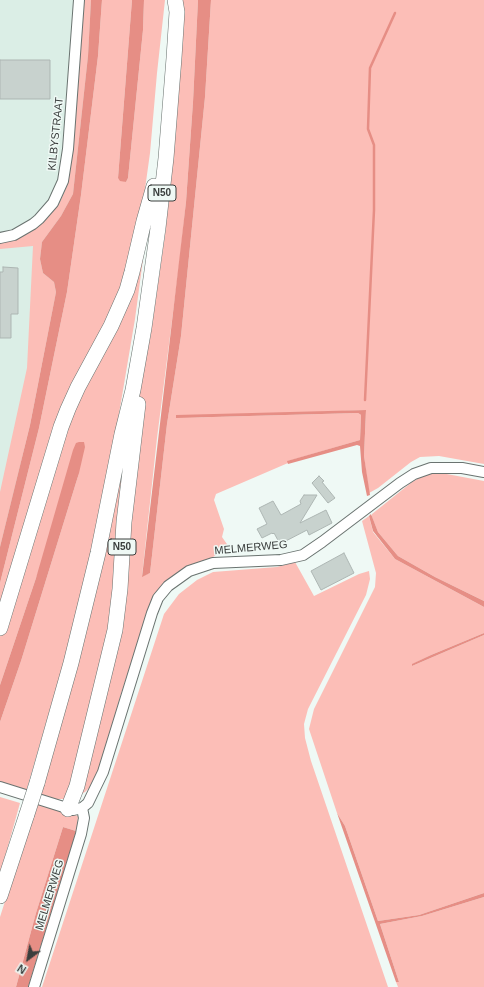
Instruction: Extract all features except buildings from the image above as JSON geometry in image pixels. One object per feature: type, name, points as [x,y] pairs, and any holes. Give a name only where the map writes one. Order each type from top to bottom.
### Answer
[{"type":"highway","name":"N50","points":[[122,434],[126,391],[140,303],[154,186],[168,11],[171,0]]},
{"type":"highway","name":"N50","points":[[0,896],[57,716],[98,553],[122,434],[133,390],[144,328],[158,228],[174,58],[177,12],[175,0]]},
{"type":"highway","name":"N50","points":[[0,628],[68,408],[111,326],[127,290],[154,186]]},
{"type":"highway","name":"N50","points":[[75,809],[79,780],[111,651],[116,623],[127,495],[146,341],[144,328]]},
{"type":"street","name":"KILBYSTRAAT","points":[[0,238],[14,235],[39,219],[53,203],[64,181],[68,149],[79,0]]},
{"type":"street","name":"MELMERWEG","points":[[34,987],[81,834],[84,818],[75,809],[88,804],[103,772],[152,614],[158,598],[168,586],[189,571],[213,563],[281,560],[303,555],[414,474],[431,468],[462,468],[484,472]]},
{"type":"street","points":[[0,787],[75,809]]},
{"type":"shaded area","points":[[0,0],[95,0],[81,171],[0,565]]},
{"type":"shaded area","points":[[80,0],[91,0],[88,56],[73,194],[61,216],[42,242],[40,259],[43,273],[54,282],[56,292],[30,425],[0,547],[0,492],[27,368],[33,246],[0,249],[0,243],[22,236],[47,217],[59,204],[67,186],[71,161]]},
{"type":"shaded area","points":[[91,0],[102,0],[98,56],[81,195],[67,292],[39,428],[0,583],[0,547],[30,425],[56,292],[54,282],[43,273],[40,259],[42,242],[61,216],[73,194],[88,56]]},
{"type":"shaded area","points":[[102,0],[132,0],[118,178],[126,182],[128,178],[143,30],[144,0],[165,0],[150,153],[141,218],[128,276],[75,383],[0,619],[0,583],[39,428],[67,292],[81,195],[98,56]]},
{"type":"shaded area","points":[[132,0],[144,0],[143,30],[128,178],[126,182],[120,181],[118,178]]},
{"type":"shaded area","points":[[180,0],[198,0],[193,102],[186,202],[180,258],[157,438],[142,576],[150,573],[167,424],[181,336],[205,97],[211,0],[484,0],[484,464],[439,456],[420,457],[369,493],[364,456],[366,410],[176,418],[358,413],[361,415],[360,440],[288,461],[288,463],[216,494],[214,500],[224,529],[222,537],[229,547],[173,578],[149,608],[120,697],[100,773],[96,781],[85,792],[78,796],[64,799],[50,799],[39,795],[137,383],[150,339],[165,235],[174,142]]},
{"type":"shaded area","points":[[198,0],[211,0],[205,97],[181,336],[167,424],[150,573],[142,577],[186,202]]},
{"type":"shaded area","points":[[148,222],[135,319],[110,467],[77,616],[26,792],[0,783],[0,722],[21,661],[79,473],[36,578],[0,685],[0,635],[68,414]]},
{"type":"shaded area","points":[[366,410],[364,456],[370,495],[367,496],[362,472],[360,446],[357,445],[288,464],[287,461],[360,440],[361,415],[358,413],[176,418],[176,415]]},
{"type":"shaded area","points":[[84,442],[85,447],[79,473],[21,661],[0,722],[0,685],[36,578],[73,450],[76,443]]},
{"type":"shaded area","points":[[436,472],[484,481],[484,601],[435,577],[398,556],[378,532],[372,517],[372,514],[412,482]]},
{"type":"shaded area","points":[[371,514],[378,532],[398,556],[435,577],[484,601],[484,607],[395,559],[373,531],[369,516]]},
{"type":"shaded area","points":[[369,516],[373,532],[395,559],[484,607],[484,633],[431,655],[413,664],[412,666],[484,635],[484,893],[419,915],[378,921],[345,826],[337,813],[309,729],[314,709],[375,587],[376,573],[362,521]]},
{"type":"shaded area","points":[[295,562],[314,596],[359,574],[369,571],[370,579],[366,595],[308,709],[304,724],[305,738],[311,761],[388,987],[42,987],[164,614],[179,594],[197,580],[213,572],[277,567]]},
{"type":"shaded area","points":[[484,633],[484,635],[412,666],[412,664],[431,655]]},
{"type":"shaded area","points":[[0,797],[20,803],[0,875]]},
{"type":"shaded area","points":[[36,804],[78,816],[77,826],[76,831],[63,827],[36,913],[16,987],[0,987],[0,917]]},
{"type":"shaded area","points":[[337,813],[345,826],[378,921],[419,915],[484,893],[484,897],[422,916],[380,924],[399,982],[396,982]]},
{"type":"shaded area","points":[[63,827],[76,831],[72,845],[28,987],[16,987],[36,913]]},
{"type":"shaded area","points":[[484,897],[484,987],[398,987],[396,982],[399,982],[380,924],[422,916]]},
{"type":"waterway","points":[[365,400],[374,210],[374,145],[368,129],[370,68],[395,13]]}]
